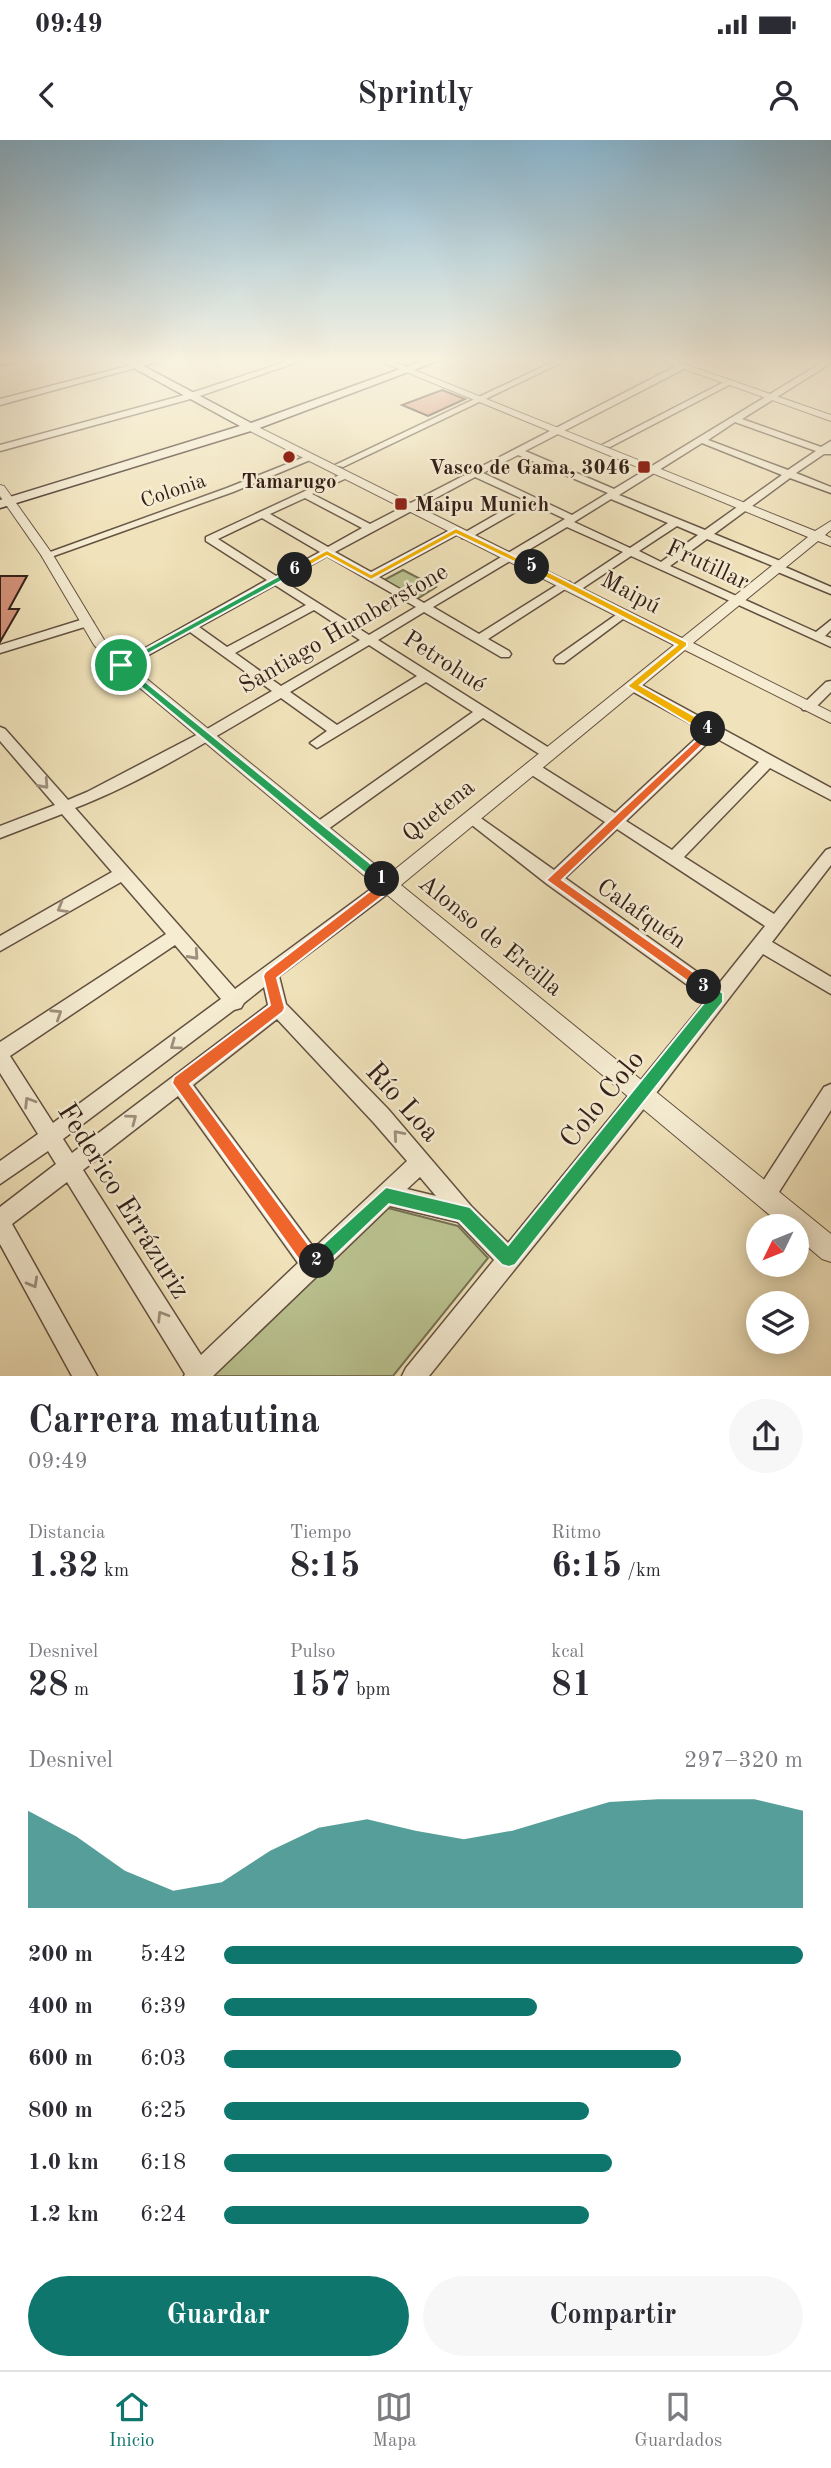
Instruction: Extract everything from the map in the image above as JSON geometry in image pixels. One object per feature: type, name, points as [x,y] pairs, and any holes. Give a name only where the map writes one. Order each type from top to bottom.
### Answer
[{"type":"main road","points":[[241,418],[255,425]]},
{"type":"main road","points":[[5,503],[275,418]]},
{"type":"street","points":[[0,448],[110,418]]},
{"type":"street","points":[[262,514],[444,418]]},
{"type":"street","points":[[531,418],[827,533]]},
{"type":"street","points":[[121,665],[409,507],[581,418]]},
{"type":"street","points":[[607,445],[657,418]]},
{"type":"street","points":[[734,419],[828,449]]},
{"type":"street","name":"Santiago Humberstone","points":[[0,832],[92,796],[207,735],[614,495],[734,419]]},
{"type":"street","points":[[255,425],[343,470]]},
{"type":"street","points":[[255,425],[310,458],[343,470]]},
{"type":"street","points":[[559,429],[607,445],[656,468]]},
{"type":"street","points":[[701,440],[831,490]]},
{"type":"street","points":[[662,566],[789,473],[828,449]]},
{"type":"street","points":[[517,450],[831,591]]},
{"type":"street","name":"Colonia","points":[[47,555],[230,490],[310,458]]},
{"type":"street","name":"Maipú","points":[[343,470],[409,507],[512,556],[831,718]]},
{"type":"street","name":"Frutillar","points":[[475,473],[632,552],[831,643]]},
{"type":"street","name":"Alonso de Ercilla","points":[[0,488],[5,503],[47,555],[101,645],[121,665],[831,1250]]},
{"type":"street","points":[[304,494],[371,529]]},
{"type":"street","points":[[371,577],[530,499]]},
{"type":"street","points":[[262,514],[505,654]]},
{"type":"street","name":"Petrohué","points":[[262,514],[210,539],[549,754]]},
{"type":"street","points":[[480,639],[632,552],[676,522]]},
{"type":"street","name":"Quetena","points":[[0,1174],[270,976],[388,885],[737,600],[827,533]]},
{"type":"street","points":[[226,653],[315,605]]},
{"type":"street","points":[[559,660],[623,614]]},
{"type":"street","points":[[0,649],[87,622]]},
{"type":"street","points":[[817,637],[831,624]]},
{"type":"street","points":[[191,627],[337,731]]},
{"type":"street","points":[[317,743],[424,677]]},
{"type":"street","points":[[808,707],[831,685]]},
{"type":"street","points":[[633,686],[831,795]]},
{"type":"street","points":[[319,828],[482,712]]},
{"type":"street","points":[[553,880],[712,731]]},
{"type":"street","points":[[0,732],[7,752],[65,807],[235,1002]]},
{"type":"street","points":[[672,859],[768,761]]},
{"type":"street","points":[[532,768],[776,924]]},
{"type":"street","name":"Calafquén","points":[[470,818],[718,997]]},
{"type":"street","name":"Colo Colo","points":[[414,1376],[643,1094],[831,854]]},
{"type":"street","points":[[0,944],[121,874]]},
{"type":"street","points":[[0,1054],[176,936]]},
{"type":"street","points":[[761,944],[831,985]]},
{"type":"street","name":"Río Loa","points":[[270,976],[278,1008],[509,1259]]},
{"type":"street","points":[[85,1376],[0,1222],[278,1008]]},
{"type":"street","name":"Federico Errázuriz","points":[[0,1054],[198,1375]]},
{"type":"street","points":[[180,1083],[313,1265]]},
{"type":"street","points":[[765,1196],[831,1093]]},
{"type":"street","points":[[198,1375],[421,1162]]},
{"type":"street","points":[[386,1195],[464,1213]]},
{"type":"green space","points":[[403,570],[436,587],[417,599],[384,580]]},
{"type":"green space","points":[[388,1208],[458,1226],[488,1258],[393,1376],[212,1376]]},
{"type":"building","points":[[0,576],[27,576],[9,609],[19,609],[0,642]]},
{"type":"place","name":"Tamarugo","points":[[289,457]]},
{"type":"place","name":"Vasco de Gama, 3046","points":[[644,467]]},
{"type":"place","name":"Maipu Munich","points":[[401,504]]},
{"type":"route","points":[[456,531],[512,556],[683,644],[633,686],[712,731],[553,880],[718,997],[509,1259],[464,1213],[386,1195],[313,1265],[180,1083],[278,1008],[270,976],[388,885],[121,665],[327,552],[371,577],[456,531]]}]
